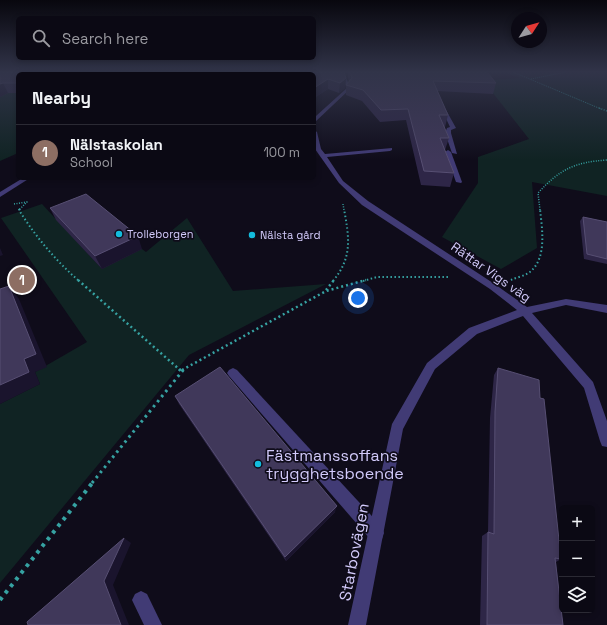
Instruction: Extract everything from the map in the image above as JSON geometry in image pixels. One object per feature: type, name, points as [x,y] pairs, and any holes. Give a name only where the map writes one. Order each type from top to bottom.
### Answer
[{"type":"street","points":[[316,115],[336,101]]},
{"type":"street","points":[[444,110],[453,128],[449,129],[448,133],[459,182]]},
{"type":"street","name":"Rättar Vigs väg","points":[[316,140],[319,151],[341,182],[365,203],[493,287],[525,311],[589,386],[607,440]]},
{"type":"street","points":[[319,151],[390,149]]},
{"type":"street","points":[[0,196],[24,180]]},
{"type":"street","name":"Starbovägen","points":[[357,625],[397,428],[431,366],[473,331],[525,311],[566,302],[607,310]]},
{"type":"street","points":[[233,373],[376,533]]},
{"type":"street","points":[[141,600],[153,625]]},
{"type":"path","points":[[583,101],[607,111]]},
{"type":"path","points":[[493,287],[530,272],[538,263],[543,247],[538,193],[551,178],[566,167],[591,160],[607,160]]},
{"type":"path","points":[[326,291],[343,269],[349,239],[342,201],[341,182]]},
{"type":"path","points":[[12,204],[28,202],[19,210],[28,225],[63,267],[181,371]]},
{"type":"path","points":[[0,600],[181,371],[326,291],[377,277],[447,277],[455,279]]},
{"type":"green space","points":[[0,101],[16,101],[16,154],[0,161]]},
{"type":"green space","points":[[499,101],[607,101],[607,196],[532,182],[537,248],[501,269],[442,237],[478,183],[478,157],[529,139]]},
{"type":"green space","points":[[42,204],[102,269],[142,249],[146,252],[187,218],[233,291],[326,284],[189,355],[0,583],[0,404],[40,384],[35,372],[87,342],[1,218]]},
{"type":"building","points":[[373,101],[442,101],[448,115],[439,115],[449,138],[440,138],[454,173],[424,171],[408,109],[381,110]]},
{"type":"building","points":[[86,194],[138,236],[95,256],[50,208]]},
{"type":"building","points":[[583,217],[607,222],[607,259],[587,254]]},
{"type":"building","points":[[9,286],[36,354],[24,359],[29,372],[0,385],[0,289]]},
{"type":"building","name":"Fästmanssoffans trygghetsboende","points":[[220,367],[337,506],[285,557],[175,396]]},
{"type":"building","points":[[498,368],[539,380],[540,398],[544,399],[559,540],[559,559],[555,558],[559,592],[559,613],[562,613],[563,625],[487,625],[488,532],[494,534],[495,412]]},
{"type":"building","points":[[124,538],[104,581],[121,625],[28,625],[27,622]]},
{"type":"place","name":"Trolleborgen","points":[[119,234]]},
{"type":"place","name":"Nälsta gård","points":[[252,235]]},
{"type":"place","name":"Nälstaskolan","points":[[22,280]]},
{"type":"place","name":"Fästmanssoffans trygghetsboende","points":[[258,464]]}]
